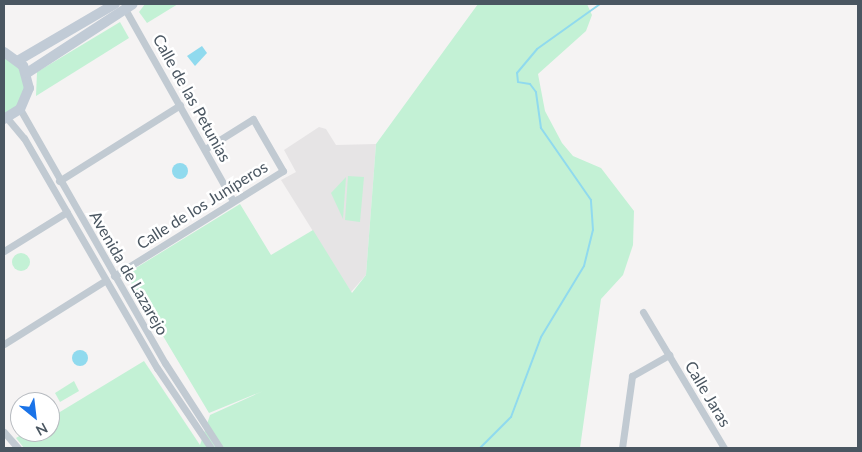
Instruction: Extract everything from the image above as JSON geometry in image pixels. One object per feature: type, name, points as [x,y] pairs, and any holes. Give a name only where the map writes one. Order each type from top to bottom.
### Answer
[{"type":"main road","points":[[18,60],[115,4]]},
{"type":"main road","points":[[27,73],[129,6]]},
{"type":"main road","points":[[4,52],[18,60],[27,73],[29,88],[20,110],[5,118]]},
{"type":"street","name":"Calle de las Petunias","points":[[129,6],[233,202]]},
{"type":"street","points":[[59,180],[180,105]]},
{"type":"street","name":"Avenida de Lazarejo","points":[[20,110],[114,276],[220,448]]},
{"type":"street","name":"Avenida de Lazarejo","points":[[5,118],[18,128],[106,280],[211,448]]},
{"type":"street","name":"Calle de los Juníperos","points":[[114,276],[283,170],[253,119],[205,149]]},
{"type":"street","points":[[4,251],[67,212]]},
{"type":"street","points":[[4,344],[106,280]]},
{"type":"street","name":"Calle Jaras","points":[[643,312],[724,448]]},
{"type":"street","name":"Calle Jaras","points":[[622,448],[632,376],[669,354]]},
{"type":"street","points":[[4,432],[18,448]]},
{"type":"shaded area","points":[[319,127],[326,129],[336,145],[376,144],[366,275],[351,292],[281,180],[296,172],[284,150]]},
{"type":"green space","points":[[145,4],[178,4],[147,23],[139,12]]},
{"type":"green space","points":[[478,4],[587,4],[592,15],[586,31],[538,74],[545,111],[562,143],[573,156],[601,168],[634,211],[633,245],[623,275],[601,299],[580,448],[24,448],[19,442],[60,442],[60,412],[144,361],[200,445],[210,415],[263,391],[209,413],[126,274],[240,204],[271,255],[313,230],[352,293],[366,275],[376,144]]},
{"type":"green space","points":[[120,22],[129,38],[36,96],[37,72]]},
{"type":"green space","points":[[4,55],[17,63],[26,83],[20,104],[4,115]]},
{"type":"green space","points":[[348,176],[364,177],[360,222],[345,220]]},
{"type":"green space","points":[[346,177],[343,219],[331,193]]},
{"type":"green space","points":[[21,253],[27,256],[30,262],[27,268],[21,271],[15,268],[12,262],[15,256]]},
{"type":"green space","points":[[74,381],[79,391],[60,402],[60,392],[57,392]]},
{"type":"water","points":[[202,46],[207,53],[195,66],[187,56]]},
{"type":"water","points":[[177,163],[183,163],[188,168],[186,177],[177,179],[172,174],[172,168]]},
{"type":"water","points":[[80,350],[86,352],[88,358],[86,364],[80,366],[74,364],[72,358],[74,352]]},
{"type":"waterway","points":[[480,448],[511,417],[541,337],[584,266],[593,230],[591,200],[541,128],[536,92],[530,84],[518,82],[517,73],[537,49],[600,4]]}]
